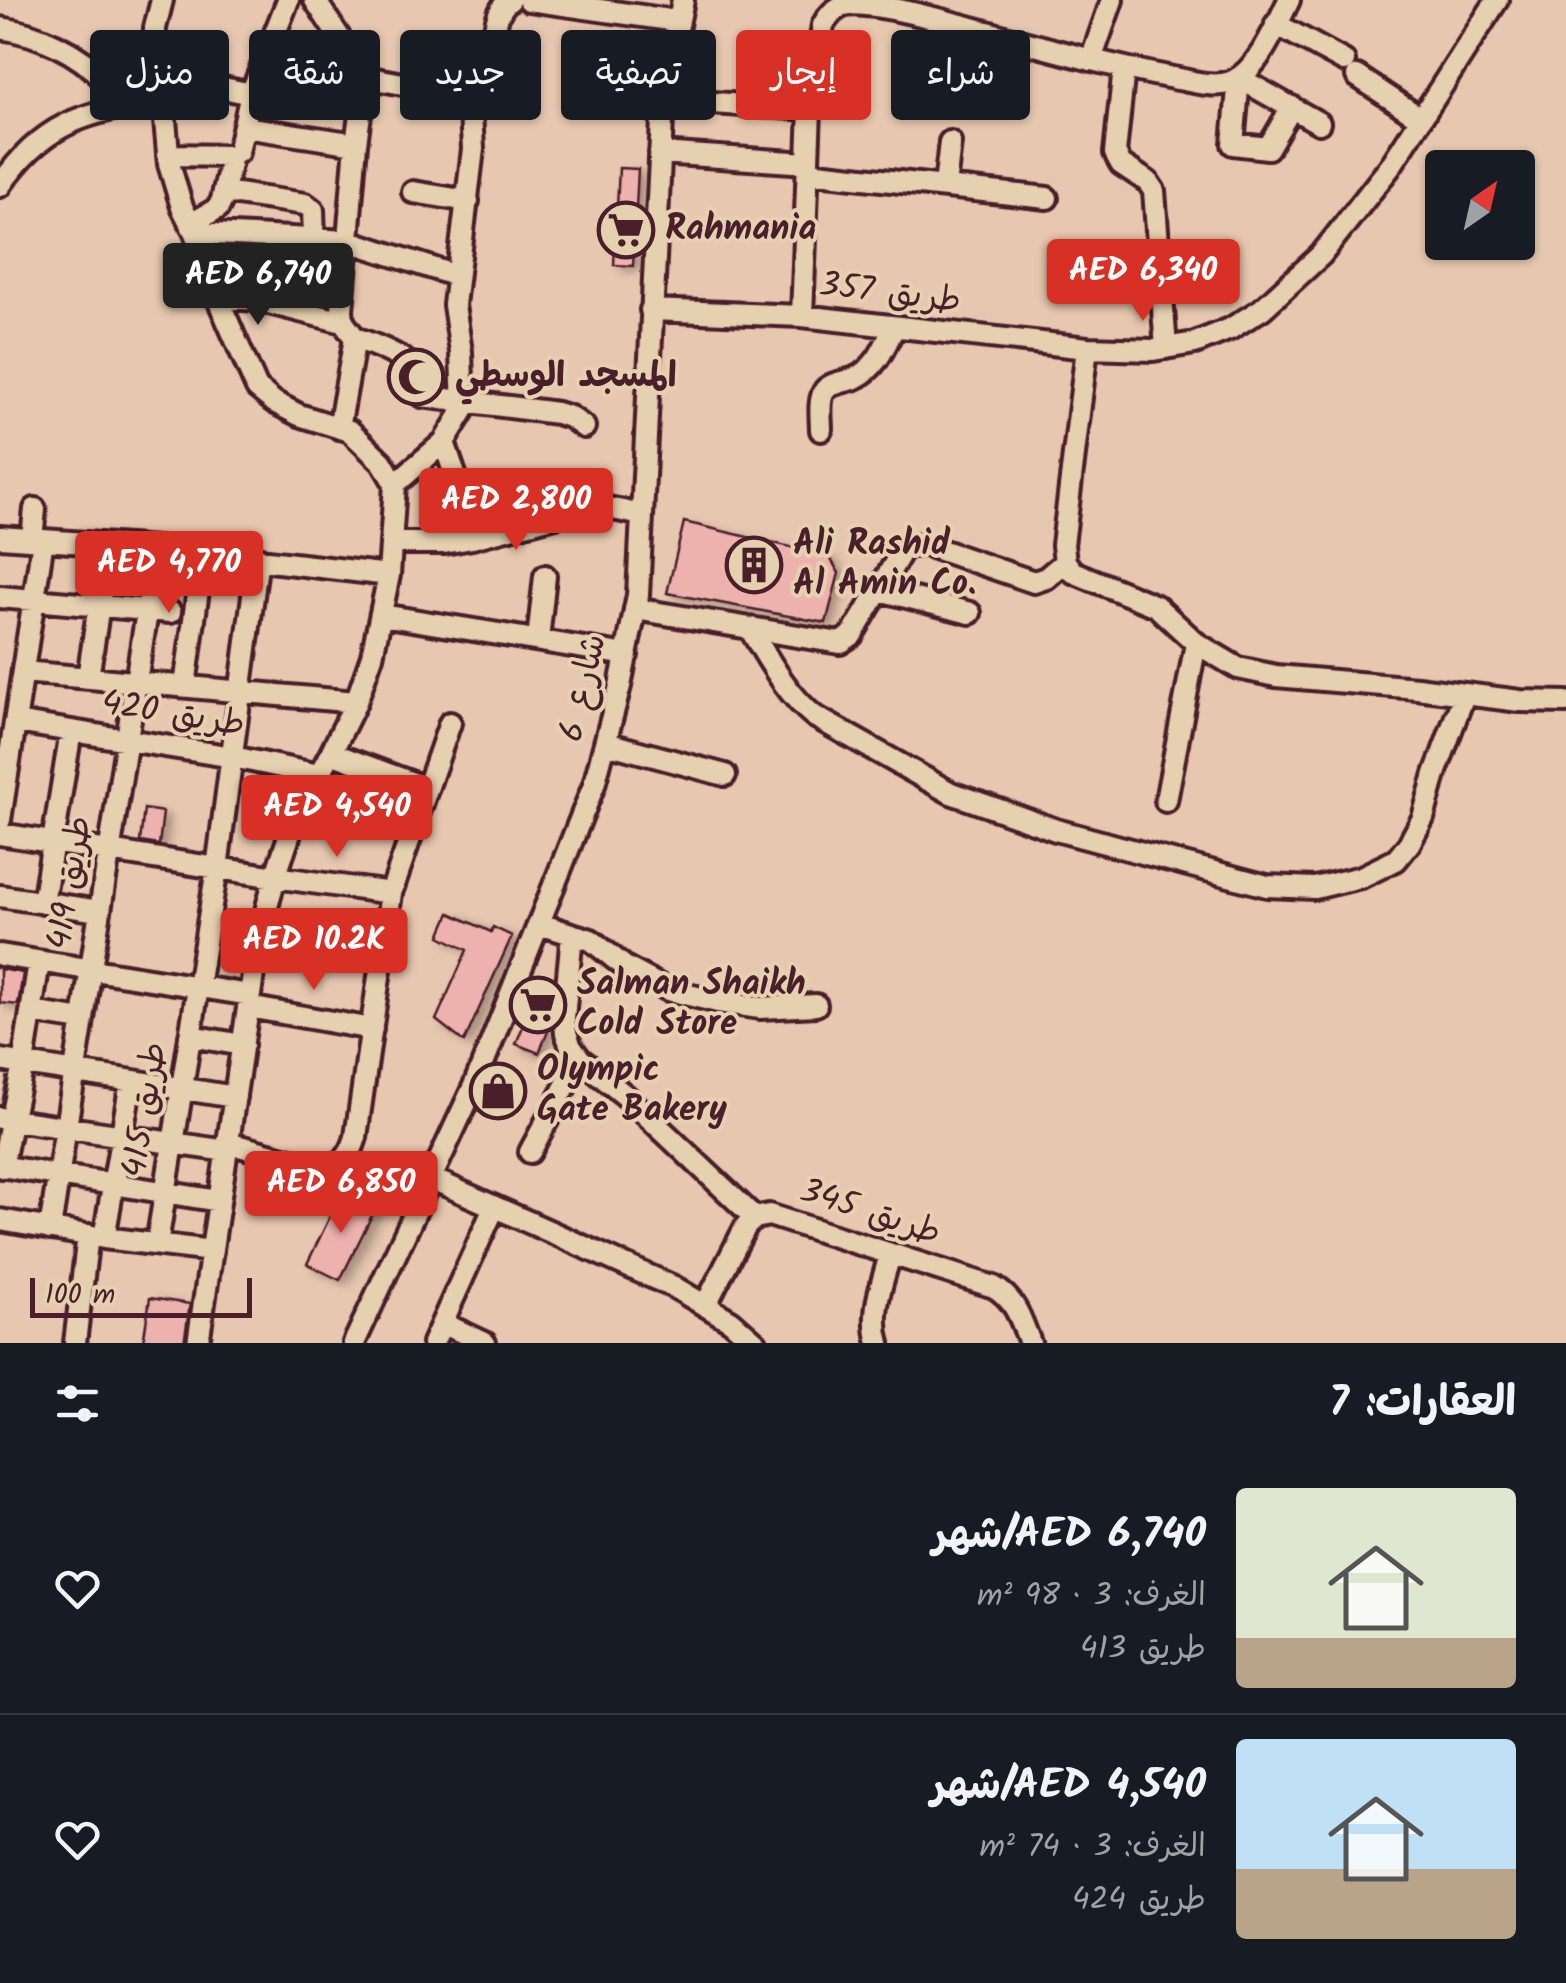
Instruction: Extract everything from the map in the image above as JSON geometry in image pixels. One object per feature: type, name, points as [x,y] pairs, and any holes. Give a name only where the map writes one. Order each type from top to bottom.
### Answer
[{"type":"street","points":[[155,30],[162,0]]},
{"type":"street","points":[[276,30],[288,0]]},
{"type":"street","points":[[314,0],[334,30]]},
{"type":"street","points":[[497,30],[499,11],[510,0]]},
{"type":"street","points":[[529,0],[677,21]]},
{"type":"street","name":"شارع 6","points":[[675,30],[682,0]]},
{"type":"street","points":[[1091,60],[1112,0]]},
{"type":"street","points":[[823,30],[829,14],[845,5],[862,3],[904,10],[1124,68],[1214,85],[1239,78],[1262,52],[1289,0]]},
{"type":"street","name":"طريق 357","points":[[651,310],[802,316],[1088,348],[1153,350],[1195,343],[1262,309],[1321,255],[1390,167],[1497,0]]},
{"type":"street","points":[[1276,24],[1350,68],[1420,118]]},
{"type":"street","points":[[0,28],[29,33],[90,67]]},
{"type":"street","points":[[1124,68],[1114,147],[1121,164],[1148,182],[1154,191],[1166,348]]},
{"type":"street","points":[[1239,78],[1319,122]]},
{"type":"street","points":[[1239,78],[1234,145],[1270,146],[1292,106]]},
{"type":"street","points":[[168,155],[232,156],[238,152],[249,103]]},
{"type":"street","points":[[0,186],[34,144],[56,128],[90,115]]},
{"type":"street","points":[[165,120],[168,155],[182,207],[257,388],[299,416],[350,432],[382,462],[394,484],[389,575],[372,656],[356,702],[295,819],[258,942],[198,1343]]},
{"type":"street","points":[[339,428],[349,330],[342,310],[359,120]]},
{"type":"street","points":[[394,484],[444,442],[463,412],[461,352],[454,305],[473,150],[471,120]]},
{"type":"street","name":"شارع 6","points":[[354,1343],[474,1086],[594,786],[606,743],[636,609],[662,120]]},
{"type":"street","points":[[802,316],[810,120]]},
{"type":"street","points":[[244,127],[356,144]]},
{"type":"street","points":[[946,186],[950,142]]},
{"type":"street","points":[[660,153],[1047,198]]},
{"type":"street","points":[[193,229],[218,208],[232,156]]},
{"type":"street","points":[[224,192],[305,204],[313,210],[314,238]]},
{"type":"street","points":[[412,192],[468,201]]},
{"type":"street","points":[[193,229],[349,240],[456,276]]},
{"type":"street","points":[[217,297],[257,300],[349,330],[408,361],[422,374],[431,397],[557,413],[584,427]]},
{"type":"street","points":[[821,430],[823,394],[872,366],[894,327]]},
{"type":"street","points":[[1088,348],[1063,546],[1065,562],[1072,572],[1156,606],[1196,643],[1238,668],[1276,676],[1566,702]]},
{"type":"street","points":[[444,442],[466,504],[472,538]]},
{"type":"street","points":[[392,543],[444,543],[472,538],[586,508],[642,514]]},
{"type":"street","points":[[0,820],[14,680],[34,599],[38,540],[35,510]]},
{"type":"street","points":[[0,537],[157,548],[389,575]]},
{"type":"street","points":[[636,609],[840,643],[852,634],[902,551],[909,546],[918,544],[1034,582],[1041,582],[1065,562]]},
{"type":"street","points":[[88,678],[108,545]]},
{"type":"street","name":"طريق 419","points":[[50,1229],[157,548]]},
{"type":"street","points":[[186,686],[203,553]]},
{"type":"street","name":"طريق 415","points":[[157,1244],[218,868],[258,558]]},
{"type":"street","points":[[538,640],[545,576]]},
{"type":"street","points":[[879,590],[970,613]]},
{"type":"street","points":[[0,596],[170,612]]},
{"type":"street","points":[[382,614],[626,655]]},
{"type":"street","points":[[750,629],[789,692],[814,716],[950,793],[1056,830],[1267,886],[1315,888],[1362,878],[1396,860],[1423,818],[1464,695]]},
{"type":"street","points":[[1166,801],[1196,643]]},
{"type":"street","points":[[14,680],[88,678],[356,702]]},
{"type":"street","name":"طريق 420","points":[[11,716],[71,731],[318,775]]},
{"type":"street","points":[[6,1118],[173,1143],[227,1147],[314,1166],[340,1164],[352,1152],[356,1137],[392,893],[450,723]]},
{"type":"street","points":[[43,904],[71,731]]},
{"type":"street","points":[[606,743],[724,775]]},
{"type":"street","points":[[331,753],[426,788]]},
{"type":"street","points":[[0,834],[392,893]]},
{"type":"street","points":[[0,896],[99,912]]},
{"type":"street","points":[[538,924],[591,940],[625,967],[668,990],[760,1008],[816,1006]]},
{"type":"street","points":[[572,934],[564,1018],[572,1047],[580,1059],[627,1096],[755,1218]]},
{"type":"street","points":[[258,942],[382,960]]},
{"type":"street","points":[[0,955],[198,986],[372,1029]]},
{"type":"street","points":[[39,962],[22,1064],[6,1118],[1,1167],[219,1201]]},
{"type":"street","points":[[31,1012],[82,1020]]},
{"type":"street","points":[[190,1036],[243,1045]]},
{"type":"street","points":[[530,1152],[580,1059]]},
{"type":"street","points":[[0,1060],[236,1097]]},
{"type":"street","points":[[75,1343],[96,1237],[113,1184],[131,1082]]},
{"type":"street","points":[[430,1178],[706,1304],[756,1343]]},
{"type":"street","points":[[434,1343],[494,1208]]},
{"type":"street","name":"طريق 345","points":[[706,1304],[743,1230],[755,1218],[777,1216],[994,1287],[1015,1306],[1030,1343]]},
{"type":"street","points":[[0,1220],[96,1237],[212,1250]]},
{"type":"street","points":[[878,1343],[876,1309],[890,1255]]},
{"type":"street","points":[[442,1323],[485,1343]]},
{"type":"building","points":[[619,168],[638,169],[633,266],[614,265]]},
{"type":"building","name":"Ali Rashid Al Amin Co.","points":[[684,522],[829,556],[839,573],[826,623],[667,593]]},
{"type":"building","points":[[144,809],[163,812],[159,845],[140,842]]},
{"type":"building","points":[[450,913],[491,932],[493,927],[512,936],[464,1042],[436,1020],[467,950],[440,936]]},
{"type":"building","points":[[0,969],[23,973],[18,1005],[0,1003]]},
{"type":"building","points":[[535,995],[551,1001],[541,1026],[549,1029],[539,1053],[516,1044]]},
{"type":"building","points":[[342,1192],[375,1209],[340,1280],[307,1264]]},
{"type":"building","points":[[150,1298],[190,1304],[184,1343],[143,1343]]},
{"type":"place","name":"Rahmania","points":[[626,230]]},
{"type":"place","name":"المسجد الوسطي","points":[[416,377]]},
{"type":"place","name":"Ali Rashid Al Amin Co.","points":[[754,565]]},
{"type":"place","name":"Salman Shaikh Cold Store","points":[[538,1005]]},
{"type":"place","name":"Olympic Gate Bakery","points":[[498,1091]]}]
